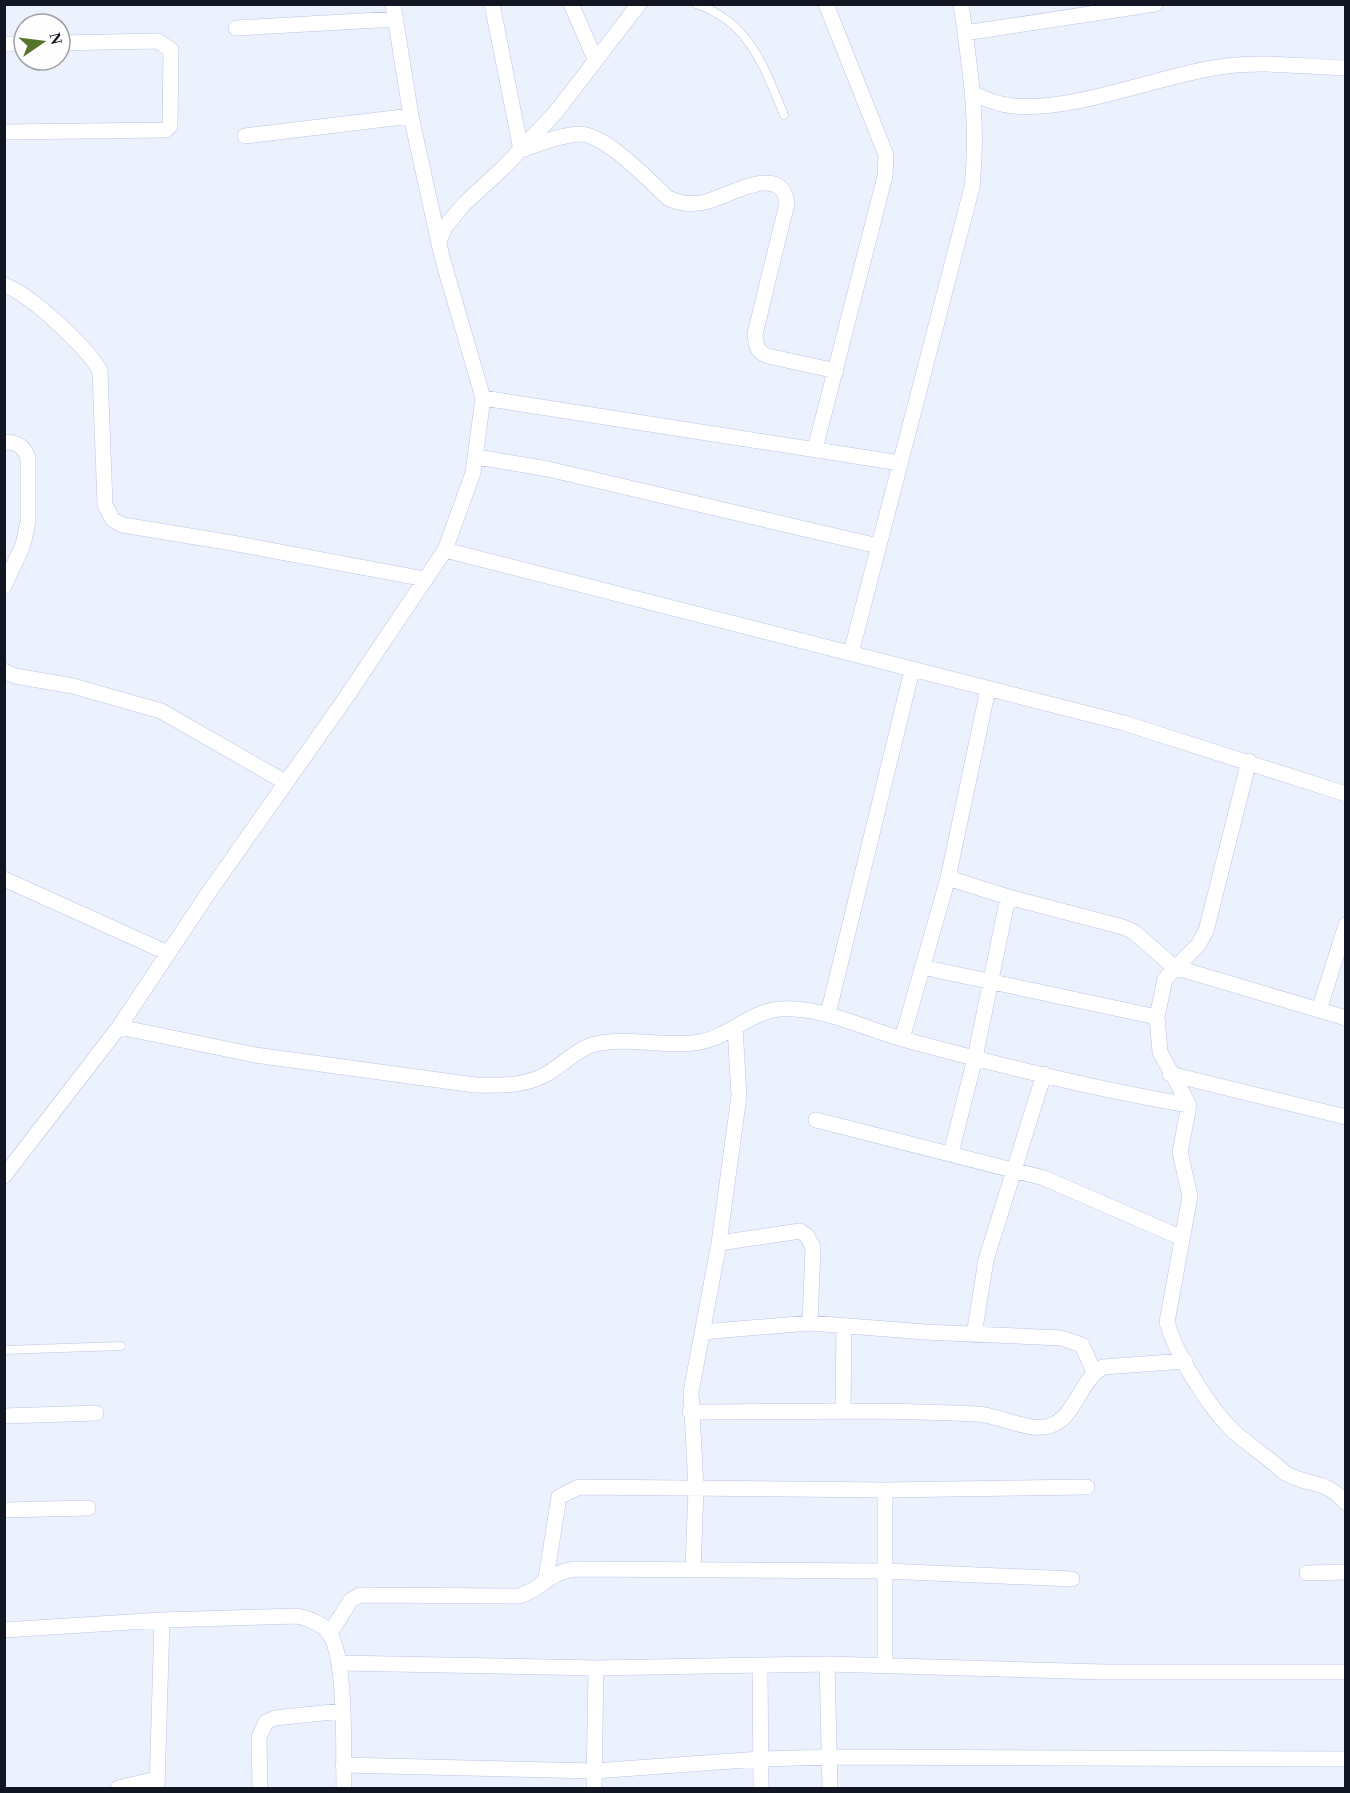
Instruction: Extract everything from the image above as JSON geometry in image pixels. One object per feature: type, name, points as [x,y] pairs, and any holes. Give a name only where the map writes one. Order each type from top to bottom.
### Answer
[{"type":"street","points":[[492,4],[521,150]]},
{"type":"street","points":[[570,4],[595,59]]},
{"type":"street","points":[[439,242],[446,227],[464,204],[521,150],[556,112],[639,4]]},
{"type":"street","points":[[815,449],[885,176],[886,155],[826,4]]},
{"type":"street","points":[[851,653],[972,187],[977,144],[974,94],[961,4]]},
{"type":"street","points":[[965,33],[1155,4]]},
{"type":"street","points":[[4,1176],[120,1027],[168,953],[445,550],[465,498],[477,457],[483,398],[439,242],[411,116],[395,12],[236,28]]},
{"type":"street","points":[[4,132],[166,130],[170,126],[171,50],[166,45],[158,41],[72,43]]},
{"type":"street","points":[[974,94],[997,104],[1014,107],[1054,104],[1230,65],[1346,68]]},
{"type":"street","points":[[244,136],[411,116]]},
{"type":"street","points":[[521,150],[566,136],[582,134],[594,137],[609,146],[669,198],[679,203],[706,202],[762,182],[773,183],[782,188],[787,203],[755,334],[756,345],[760,353],[768,356],[836,371]]},
{"type":"street","points":[[4,285],[14,289],[38,307],[92,356],[100,371],[105,506],[113,520],[123,525],[424,579]]},
{"type":"street","points":[[483,398],[900,463]]},
{"type":"street","points":[[4,442],[19,444],[25,449],[28,458],[28,522],[23,545],[4,586]]},
{"type":"street","points":[[477,457],[548,469],[878,546]]},
{"type":"street","points":[[445,550],[1124,723],[1249,761],[1346,794]]},
{"type":"street","points":[[828,1014],[912,670]]},
{"type":"street","points":[[4,671],[15,676],[72,686],[161,711],[285,782]]},
{"type":"street","points":[[902,1039],[948,878],[988,689]]},
{"type":"street","points":[[1249,761],[1206,931],[1198,945],[1174,967],[1165,979],[1157,1017],[1160,1052],[1189,1105],[1180,1152],[1190,1196],[1167,1322],[1172,1341],[1217,1414],[1245,1442],[1294,1478],[1328,1486],[1346,1486]]},
{"type":"street","points":[[948,878],[1008,897],[1123,927],[1140,937],[1174,967],[1346,1018]]},
{"type":"street","points":[[4,879],[168,953]]},
{"type":"street","points":[[951,1153],[975,1058],[1008,897]]},
{"type":"street","points":[[1319,1010],[1346,925]]},
{"type":"street","points":[[922,967],[1157,1017]]},
{"type":"street","points":[[120,1027],[255,1055],[475,1085],[505,1086],[531,1081],[551,1072],[593,1044],[699,1042],[716,1037],[776,1010],[828,1014],[902,1039],[975,1058],[1131,1095],[1189,1105]]},
{"type":"street","points":[[693,1570],[696,1488],[690,1412],[694,1369],[719,1244],[739,1096],[735,1027]]},
{"type":"street","points":[[974,1335],[986,1260],[1016,1171],[1044,1074]]},
{"type":"street","points":[[1170,1074],[1346,1117]]},
{"type":"street","points":[[816,1120],[1044,1178],[1182,1238]]},
{"type":"street","points":[[719,1244],[800,1232],[807,1236],[813,1247],[810,1323]]},
{"type":"street","points":[[702,1332],[810,1323],[1073,1340],[1087,1352],[1094,1372]]},
{"type":"street","points":[[843,1412],[844,1326]]},
{"type":"street","points":[[690,1412],[978,1414],[1047,1427],[1059,1422],[1066,1414],[1094,1372],[1111,1366],[1185,1362]]},
{"type":"street","points":[[4,1416],[96,1413]]},
{"type":"street","points":[[1328,1486],[1346,1503]]},
{"type":"street","points":[[546,1578],[559,1497],[579,1487],[885,1490],[1087,1487]]},
{"type":"street","points":[[885,1490],[885,1665]]},
{"type":"street","points":[[4,1510],[88,1508]]},
{"type":"street","points":[[330,1634],[351,1600],[360,1595],[519,1596],[531,1593],[546,1578],[575,1569],[886,1571],[1072,1579]]},
{"type":"street","points":[[1307,1573],[1346,1572]]},
{"type":"street","points":[[4,1630],[162,1620],[298,1616],[315,1621],[330,1634],[339,1663],[344,1788]]},
{"type":"street","points":[[118,1788],[157,1784],[162,1620]]},
{"type":"street","points":[[339,1663],[596,1668],[760,1667],[827,1664],[1104,1672],[1346,1672]]},
{"type":"street","points":[[827,1664],[830,1788]]},
{"type":"street","points":[[760,1667],[761,1788]]},
{"type":"street","points":[[594,1788],[596,1668]]},
{"type":"street","points":[[260,1788],[259,1737],[266,1722],[275,1718],[342,1711]]},
{"type":"street","points":[[343,1765],[594,1771],[760,1759],[831,1757],[1346,1760]]},
{"type":"lane","points":[[696,4],[726,18],[744,36],[760,58],[784,115]]},
{"type":"lane","points":[[4,1350],[121,1346]]}]
